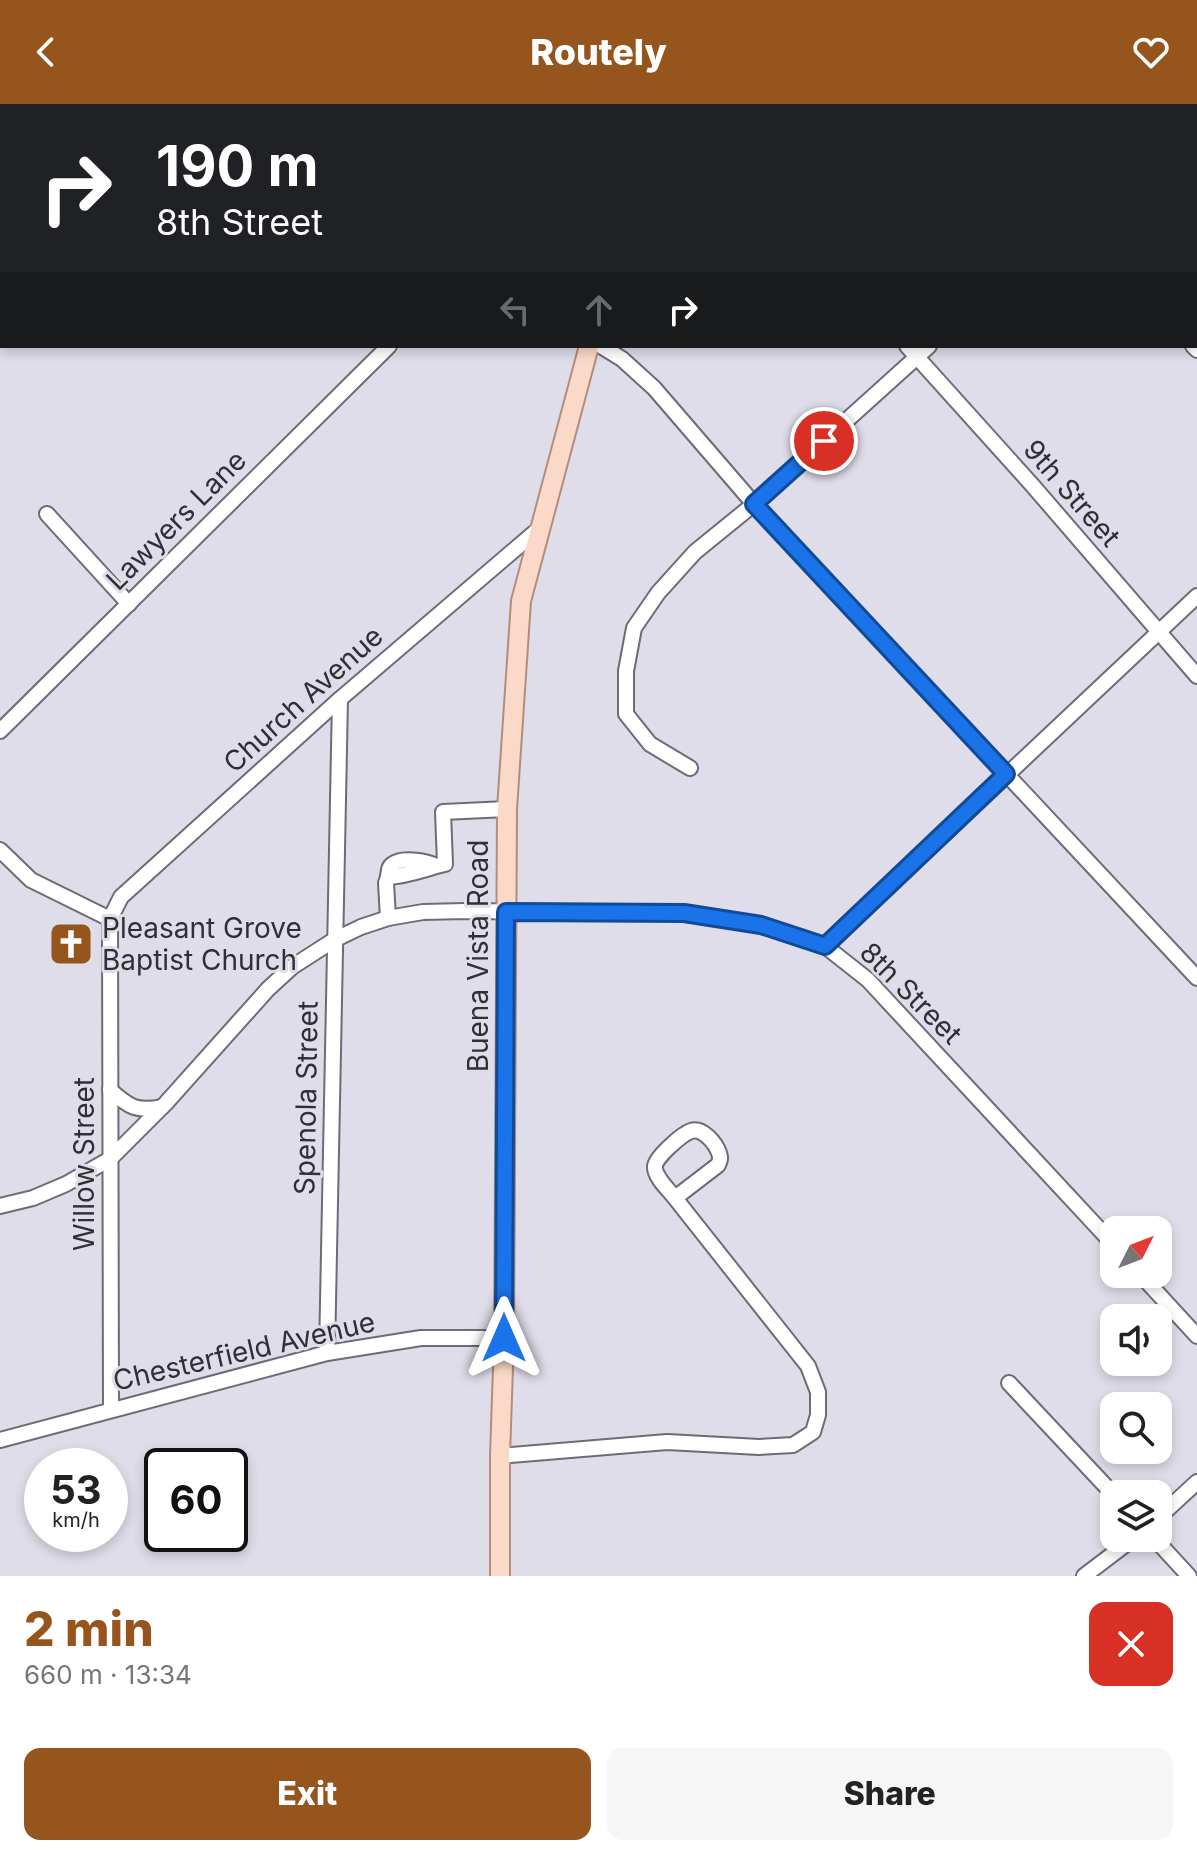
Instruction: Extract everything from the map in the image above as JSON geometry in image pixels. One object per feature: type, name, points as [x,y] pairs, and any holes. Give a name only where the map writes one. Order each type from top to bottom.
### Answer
[{"type":"main road","name":"Buena Vista Road","points":[[500,1576],[507,809],[521,601],[588,348]]},
{"type":"street","name":"Lawyers Lane","points":[[0,731],[387,348]]},
{"type":"street","points":[[604,348],[622,359],[654,388],[754,504],[1197,978]]},
{"type":"street","points":[[690,768],[650,744],[626,714],[626,671],[634,628],[658,593],[695,552],[754,504],[912,352]]},
{"type":"street","name":"9th Street","points":[[912,352],[1197,676]]},
{"type":"street","points":[[47,514],[129,604]]},
{"type":"street","name":"Church Avenue","points":[[110,919],[121,897],[340,699],[541,527]]},
{"type":"street","points":[[825,946],[1197,596]]},
{"type":"street","name":"Spenola Street","points":[[327,1353],[340,699]]},
{"type":"street","points":[[388,918],[388,877],[445,864],[443,812],[507,809]]},
{"type":"street","points":[[0,850],[31,880],[110,919]]},
{"type":"street","name":"8th Street","points":[[0,1206],[33,1198],[66,1184],[110,1159],[162,1107],[268,989],[292,967],[361,927],[423,912],[684,913],[761,925],[825,946],[868,980],[1100,1230]]},
{"type":"street","name":"Willow Street","points":[[110,919],[111,1410]]},
{"type":"street","points":[[110,1090],[135,1108],[146,1110],[162,1107]]},
{"type":"street","points":[[500,1456],[667,1442],[759,1447],[793,1445],[813,1432],[818,1415],[818,1392],[808,1366],[675,1198],[656,1173],[658,1156],[690,1131],[699,1130],[719,1151],[721,1158],[718,1165],[675,1198]]},
{"type":"street","points":[[1153,1288],[1197,1336]]},
{"type":"street","name":"Chesterfield Avenue","points":[[0,1440],[327,1353],[421,1338],[504,1338]]},
{"type":"street","points":[[1009,1383],[1100,1480]]},
{"type":"street","points":[[1172,1505],[1197,1482]]},
{"type":"street","points":[[1084,1576],[1116,1552]]},
{"type":"street","points":[[1167,1552],[1189,1576]]},
{"type":"place","name":"Pleasant Grove Baptist Church","points":[[71,944]]},
{"type":"route","points":[[504,1338],[506,912],[684,913],[761,925],[825,946],[1006,774],[754,504],[824,441]]}]
